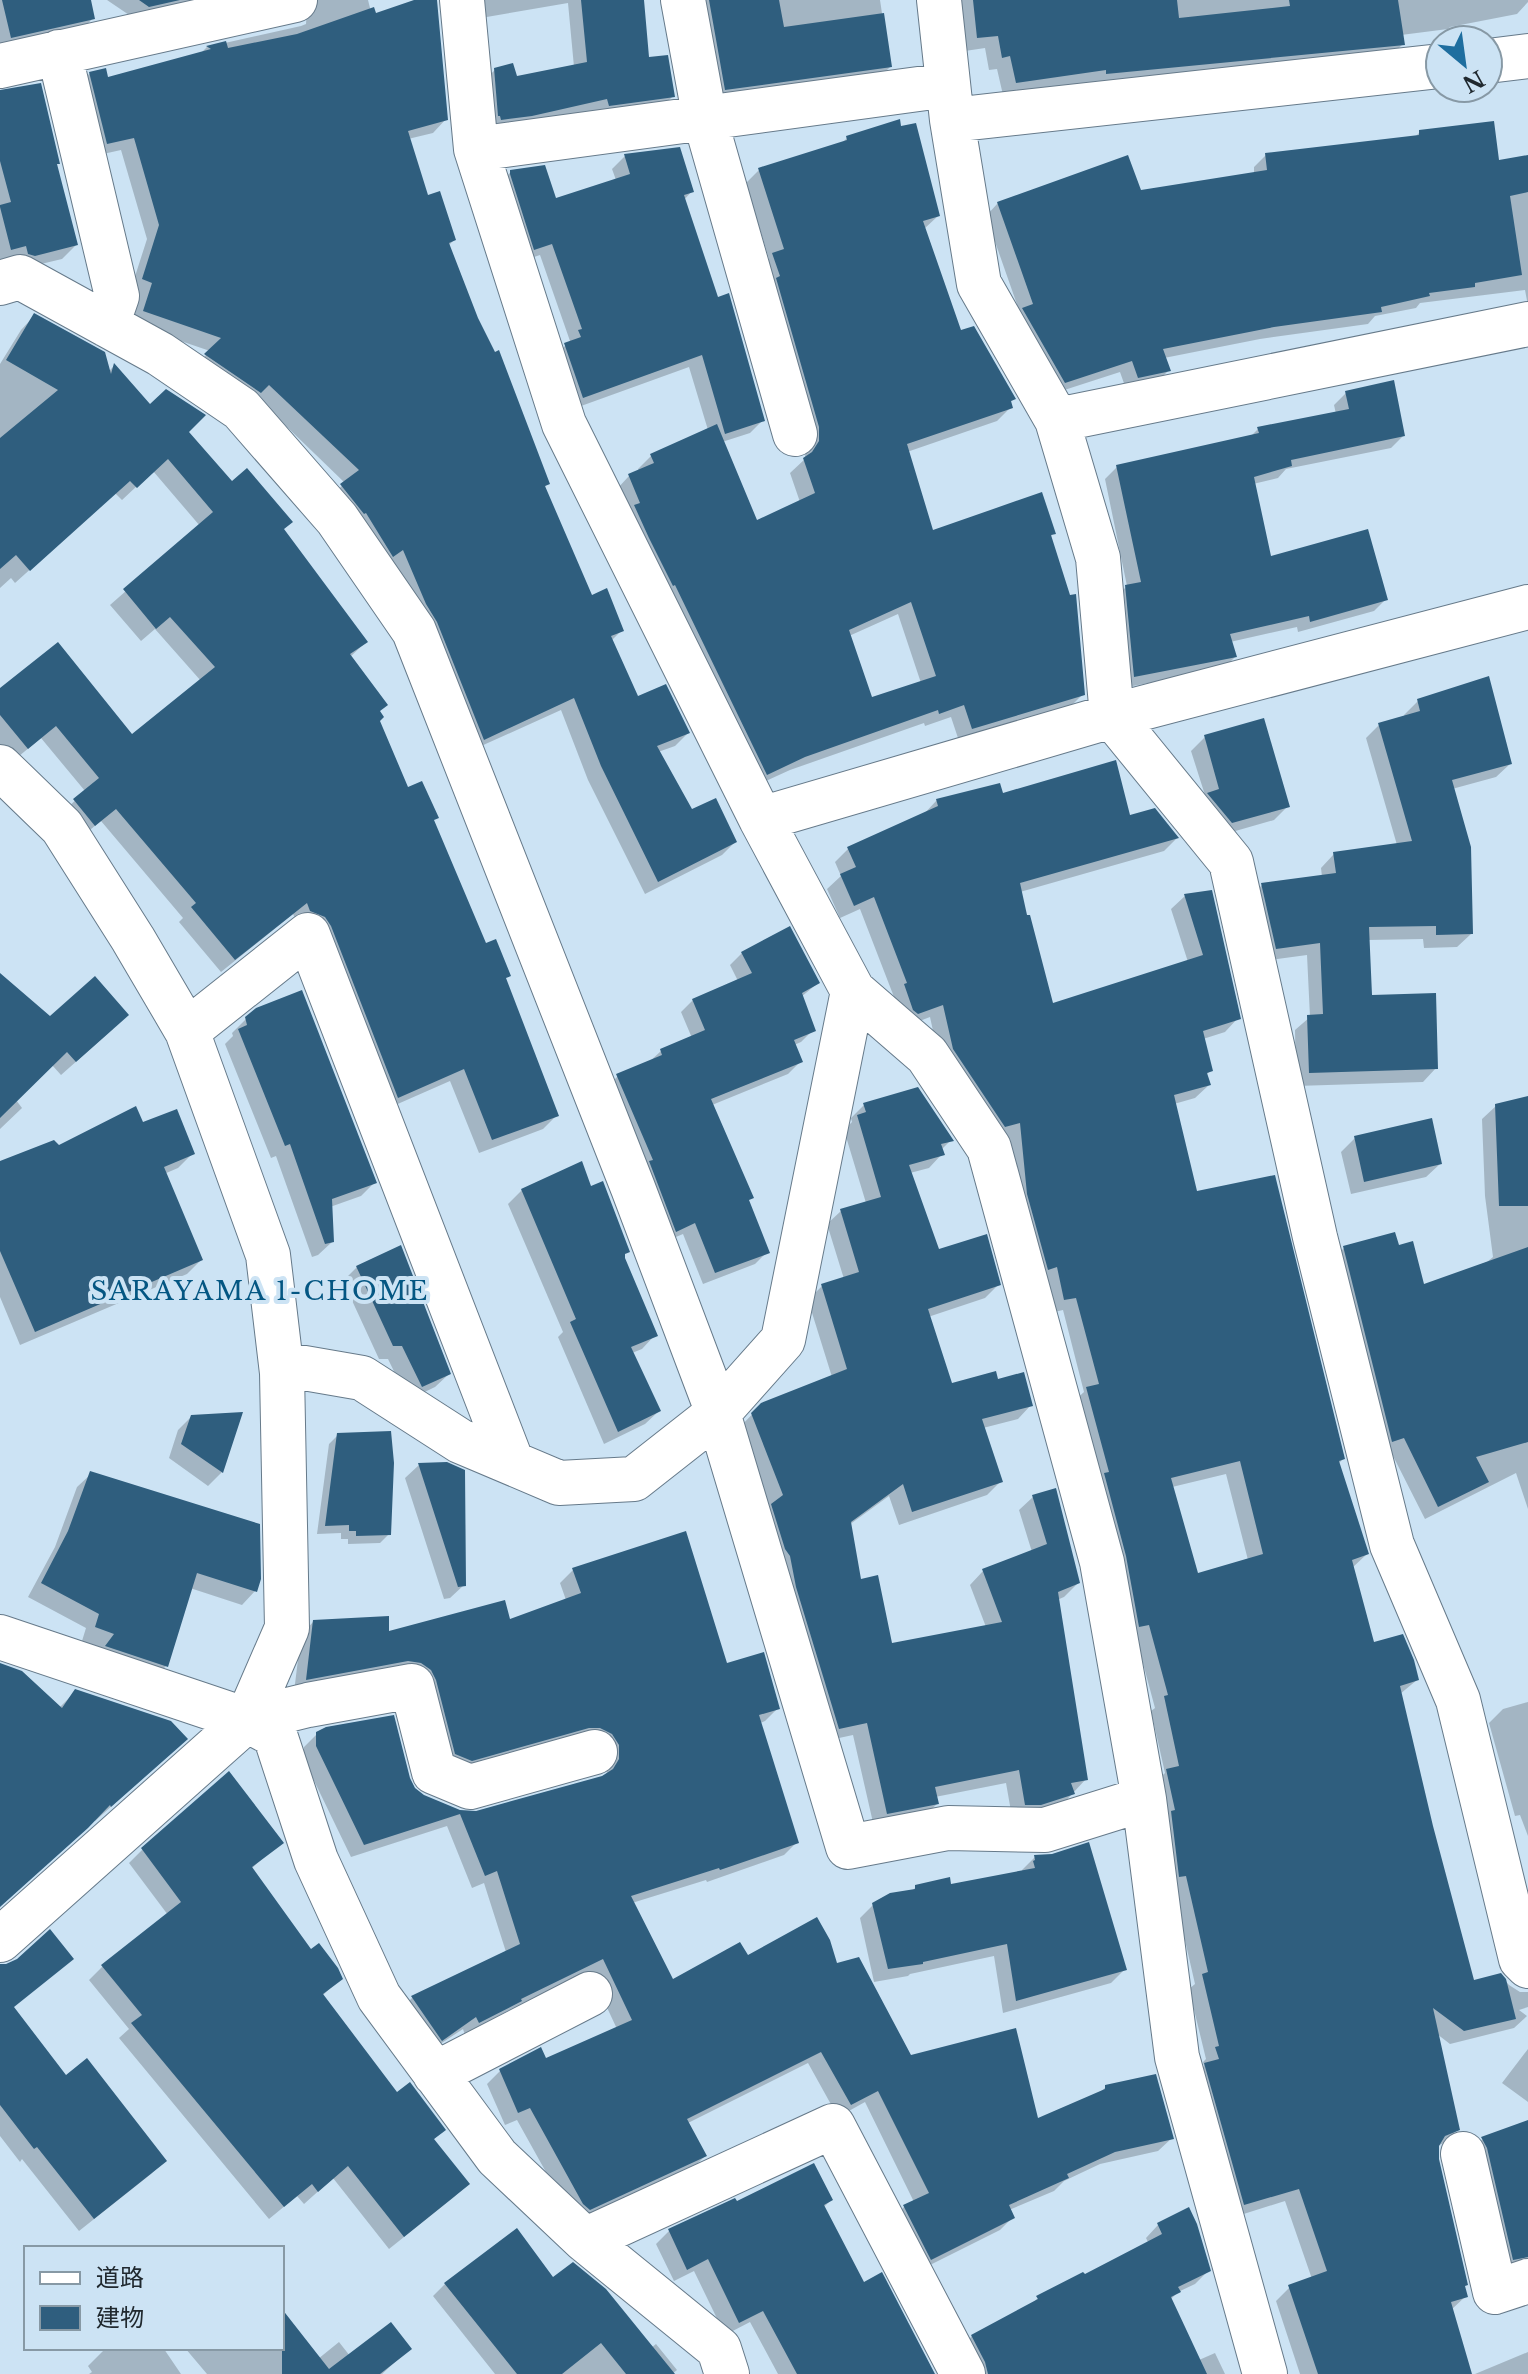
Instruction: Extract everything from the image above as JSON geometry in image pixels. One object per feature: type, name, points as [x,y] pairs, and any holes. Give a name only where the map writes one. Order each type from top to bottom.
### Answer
[{"type":"street","points":[[0,66],[295,0]]},
{"type":"street","points":[[462,0],[476,149],[564,424],[761,819],[853,991],[927,1055],[989,1148],[1102,1562],[1144,1799],[1177,2057],[1265,2374]]},
{"type":"street","points":[[683,0],[705,119],[795,434]]},
{"type":"street","points":[[939,0],[950,103],[979,284],[1057,420],[1098,558],[1112,716],[1231,862],[1315,1237],[1392,1545],[1458,1700],[1511,1836],[1521,1959],[1528,1966]]},
{"type":"street","points":[[59,52],[117,296],[107,325]]},
{"type":"street","points":[[1504,59],[1528,56]]},
{"type":"street","points":[[476,149],[705,119],[1424,67]]},
{"type":"street","points":[[0,283],[20,277],[160,354],[241,409],[337,519],[414,631],[718,1413],[848,1847],[948,1828],[1045,1830],[1144,1799]]},
{"type":"street","points":[[1057,420],[1528,324]]},
{"type":"street","points":[[761,819],[1112,716],[1528,607]]},
{"type":"street","points":[[0,767],[62,827],[187,1031],[268,1255],[281,1364],[287,1628],[247,1720],[0,1940]]},
{"type":"street","points":[[187,1031],[308,935],[512,1463]]},
{"type":"street","points":[[281,1364],[362,1378],[460,1441],[559,1483],[634,1479],[718,1413],[783,1340],[853,991]]},
{"type":"street","points":[[0,1637],[247,1720],[275,1735],[316,1860],[379,1997],[497,2157],[585,2240],[719,2349],[727,2374]]},
{"type":"street","points":[[247,1720],[412,1686],[434,1772],[470,1787],[595,1752]]},
{"type":"street","points":[[435,2074],[590,1994]]},
{"type":"street","points":[[585,2240],[833,2126],[963,2374]]},
{"type":"street","points":[[1463,2154],[1495,2292],[1528,2281]]},
{"type":"building","points":[[2,0],[91,0],[95,19],[11,38]]},
{"type":"building","points":[[139,0],[180,0],[149,7]]},
{"type":"building","points":[[414,0],[437,0],[448,120],[408,131],[428,195],[440,191],[456,240],[449,243],[478,318],[495,352],[499,350],[550,484],[545,486],[592,595],[607,588],[624,631],[611,636],[638,696],[666,684],[690,733],[657,746],[692,809],[716,798],[737,842],[658,882],[601,766],[574,698],[484,740],[437,622],[403,550],[393,557],[366,513],[340,484],[359,470],[269,385],[261,393],[204,354],[221,338],[143,311],[152,283],[142,279],[159,225],[134,138],[107,144],[89,72],[106,68],[108,77],[211,49],[206,46],[226,41],[228,48],[297,34],[374,7],[376,13]]},
{"type":"building","points":[[581,0],[644,0],[649,57],[668,55],[675,97],[609,106],[607,99],[501,120],[498,116],[494,68],[513,63],[517,76],[587,62]]},
{"type":"building","points":[[709,0],[779,0],[784,27],[884,13],[892,67],[725,90]]},
{"type":"building","points":[[973,0],[1177,0],[1179,18],[1290,6],[1289,0],[1398,0],[1405,45],[1106,74],[1106,70],[1016,83],[1010,56],[1002,58],[998,36],[977,38]]},
{"type":"building","points":[[41,83],[60,164],[57,164],[78,245],[35,256],[28,254],[26,246],[11,250],[0,207],[11,202],[0,161],[0,90]]},
{"type":"building","points":[[900,119],[901,126],[916,123],[940,216],[923,221],[961,330],[974,326],[1016,399],[1011,401],[1013,408],[907,444],[933,530],[1042,492],[1056,534],[1051,535],[1070,595],[1076,594],[1085,695],[972,729],[964,705],[939,714],[938,710],[805,757],[767,775],[649,538],[634,505],[640,503],[628,474],[654,463],[650,454],[717,424],[757,520],[815,493],[803,458],[812,452],[819,441],[819,427],[776,278],[780,276],[772,253],[784,249],[758,168],[847,140],[846,136]],"holes":[[[911,602],[936,676],[872,697],[849,630]]]},
{"type":"building","points":[[1494,121],[1499,160],[1528,155],[1528,192],[1510,196],[1522,275],[1475,283],[1475,287],[1429,293],[1430,296],[1381,307],[1382,312],[1274,327],[1163,349],[1171,371],[1138,378],[1132,361],[1065,383],[1022,308],[1033,304],[997,202],[1128,155],[1141,190],[1267,170],[1265,153],[1419,135],[1419,130]]},
{"type":"building","points":[[680,147],[694,192],[684,195],[718,297],[729,293],[765,421],[725,434],[702,355],[583,398],[564,343],[581,337],[578,330],[582,329],[552,244],[534,250],[510,174],[510,170],[545,165],[556,198],[630,174],[624,154]]},
{"type":"building","points":[[34,313],[105,352],[111,374],[114,363],[150,404],[166,389],[206,415],[189,432],[232,481],[247,468],[293,522],[284,529],[368,642],[350,654],[388,705],[380,711],[384,717],[380,721],[408,787],[422,781],[439,818],[434,820],[486,943],[496,939],[511,976],[506,978],[559,1116],[492,1140],[464,1069],[398,1098],[325,917],[310,911],[307,903],[235,960],[191,907],[196,903],[116,809],[95,826],[73,799],[99,778],[56,726],[28,749],[0,715],[0,688],[58,642],[132,734],[215,667],[170,617],[156,629],[123,589],[213,512],[168,459],[137,488],[130,481],[30,571],[16,555],[0,569],[0,438],[58,390],[6,360]]},
{"type":"building","points":[[1394,380],[1405,436],[1291,460],[1292,466],[1254,477],[1271,556],[1368,529],[1388,600],[1310,622],[1309,616],[1230,634],[1237,657],[1134,677],[1125,585],[1141,582],[1116,465],[1259,433],[1257,427],[1349,409],[1345,391]]},
{"type":"building","points":[[1489,676],[1512,764],[1452,780],[1471,847],[1473,934],[1436,935],[1436,926],[1369,927],[1372,995],[1436,993],[1438,1069],[1309,1073],[1307,1015],[1323,1014],[1320,943],[1276,949],[1261,883],[1336,873],[1333,852],[1412,841],[1378,723],[1420,711],[1417,699]]},
{"type":"building","points":[[1264,718],[1290,807],[1232,823],[1207,793],[1219,789],[1204,735]]},
{"type":"building","points":[[1116,760],[1130,815],[1155,808],[1179,838],[1020,883],[1053,1003],[1203,955],[1184,894],[1212,890],[1241,1019],[1203,1031],[1213,1071],[1207,1073],[1211,1085],[1174,1095],[1197,1191],[1275,1175],[1345,1459],[1339,1461],[1369,1554],[1352,1560],[1374,1642],[1403,1634],[1414,1660],[1419,1680],[1400,1686],[1474,1980],[1501,1973],[1506,1979],[1516,2019],[1464,2031],[1433,2008],[1460,2130],[1445,2136],[1439,2146],[1439,2159],[1468,2285],[1465,2286],[1468,2297],[1451,2302],[1472,2374],[1318,2374],[1288,2285],[1327,2271],[1299,2189],[1244,2205],[1204,2063],[1219,2059],[1215,2047],[1219,2046],[1202,1974],[1208,1972],[1186,1876],[1179,1877],[1171,1811],[1175,1810],[1166,1769],[1179,1766],[1164,1696],[1168,1695],[1149,1625],[1139,1627],[1126,1556],[1104,1473],[1109,1472],[1086,1387],[1099,1384],[1076,1298],[1064,1300],[1057,1267],[1048,1270],[1027,1194],[1020,1123],[1005,1127],[953,1049],[943,1005],[918,1014],[913,1010],[904,984],[907,983],[874,897],[854,906],[840,874],[856,867],[847,847],[938,806],[936,799],[1000,783],[1003,793]],"holes":[[[1240,1461],[1263,1554],[1198,1573],[1171,1478]]]},
{"type":"building","points":[[790,926],[820,983],[802,993],[816,1031],[794,1040],[803,1062],[711,1099],[754,1198],[749,1200],[770,1253],[715,1273],[695,1223],[676,1232],[649,1161],[653,1160],[616,1074],[662,1055],[660,1049],[705,1030],[692,999],[752,973],[741,952]]},
{"type":"building","points":[[0,973],[50,1016],[95,976],[129,1015],[76,1062],[67,1052],[0,1118]]},
{"type":"building","points":[[302,990],[377,1183],[332,1199],[334,1242],[325,1244],[290,1144],[285,1146],[238,1029],[247,1025],[245,1017],[256,1008]]},
{"type":"building","points":[[918,1087],[954,1141],[941,1144],[945,1155],[909,1165],[939,1249],[987,1234],[1001,1285],[928,1309],[952,1383],[996,1371],[998,1379],[1024,1372],[1033,1406],[982,1419],[1003,1482],[912,1512],[903,1484],[851,1522],[861,1579],[878,1575],[892,1643],[1002,1622],[982,1569],[1047,1544],[1032,1495],[1056,1488],[1080,1583],[1058,1592],[1088,1780],[1071,1783],[1075,1794],[1041,1805],[1025,1805],[1019,1770],[935,1787],[939,1804],[887,1814],[867,1723],[839,1729],[796,1587],[790,1556],[771,1504],[783,1495],[751,1413],[761,1403],[847,1369],[821,1284],[859,1272],[840,1209],[881,1197],[857,1115],[866,1112],[863,1103]]},
{"type":"building","points":[[1528,1096],[1528,1206],[1499,1206],[1495,1104]]},
{"type":"building","points":[[136,1106],[143,1122],[177,1109],[195,1154],[164,1167],[203,1260],[35,1332],[0,1251],[0,1161],[54,1140],[59,1145]]},
{"type":"building","points":[[1432,1118],[1442,1164],[1364,1182],[1354,1136]]},
{"type":"building","points":[[582,1161],[591,1186],[603,1181],[630,1252],[625,1254],[625,1258],[658,1336],[631,1347],[661,1411],[618,1432],[570,1322],[576,1319],[521,1189]]},
{"type":"building","points":[[1395,1232],[1399,1245],[1413,1241],[1424,1284],[1528,1247],[1528,1442],[1476,1457],[1489,1482],[1438,1507],[1404,1438],[1392,1442],[1343,1246]]},
{"type":"building","points":[[401,1245],[451,1374],[422,1387],[402,1346],[393,1346],[356,1266]]},
{"type":"building","points":[[243,1412],[223,1473],[181,1444],[191,1415]]},
{"type":"building","points":[[391,1431],[394,1463],[391,1535],[356,1536],[356,1531],[349,1531],[349,1525],[325,1526],[337,1433]]},
{"type":"building","points":[[447,1462],[465,1470],[466,1586],[458,1587],[418,1463]]},
{"type":"building","points":[[90,1471],[260,1524],[261,1579],[257,1592],[197,1573],[168,1667],[105,1646],[114,1634],[95,1627],[99,1614],[41,1583],[68,1531]]},
{"type":"building","points":[[686,1531],[727,1663],[764,1652],[780,1709],[759,1715],[799,1843],[631,1896],[673,1979],[740,1942],[748,1955],[817,1917],[830,1940],[837,1963],[859,1957],[911,2055],[1016,2028],[1038,2118],[1105,2089],[1105,2085],[1156,2074],[1174,2139],[1115,2152],[1067,2174],[1069,2178],[1009,2205],[1015,2218],[931,2260],[903,2205],[929,2193],[878,2091],[851,2105],[821,2052],[687,2119],[707,2156],[590,2210],[583,2204],[530,2108],[518,2113],[499,2069],[541,2047],[546,2058],[632,2020],[603,1959],[479,2023],[476,2017],[442,2041],[411,1996],[520,1944],[497,1871],[485,1876],[460,1814],[364,1845],[316,1746],[316,1732],[326,1727],[394,1715],[415,1788],[460,1810],[476,1811],[602,1776],[613,1769],[619,1759],[619,1745],[612,1734],[600,1728],[589,1728],[472,1761],[455,1754],[436,1680],[431,1670],[421,1663],[408,1661],[306,1680],[313,1620],[389,1616],[389,1631],[505,1600],[510,1619],[581,1593],[572,1568]]},
{"type":"building","points":[[0,1663],[22,1671],[62,1708],[75,1689],[171,1721],[188,1739],[110,1805],[0,1907]]},
{"type":"building","points":[[229,1771],[284,1843],[252,1867],[311,1949],[319,1943],[343,1979],[323,1994],[397,2092],[410,2082],[446,2130],[434,2139],[470,2184],[404,2237],[348,2166],[318,2192],[312,2184],[284,2207],[131,2023],[142,2015],[101,1965],[181,1902],[141,1848]]},
{"type":"building","points":[[1089,1842],[1127,1970],[1016,2001],[1007,1944],[888,1969],[872,1903],[890,1893],[915,1889],[915,1885],[950,1877],[951,1884],[1035,1868],[1034,1855],[1052,1854]]},
{"type":"building","points":[[50,1929],[74,1959],[14,2007],[66,2075],[87,2058],[167,2161],[94,2219],[0,2105],[0,1964],[17,1959]]},
{"type":"building","points":[[1528,2120],[1528,2257],[1513,2260],[1487,2148],[1481,2137]]},
{"type":"building","points":[[814,2163],[833,2200],[824,2205],[864,2282],[882,2272],[935,2374],[797,2374],[763,2311],[739,2323],[708,2259],[687,2270],[668,2229],[735,2198],[737,2201]]},
{"type":"building","points":[[1189,2207],[1211,2271],[1178,2287],[1181,2292],[1171,2297],[1207,2374],[988,2374],[971,2335],[1038,2299],[1036,2296],[1162,2234],[1157,2223]]},
{"type":"building","points":[[517,2228],[553,2277],[573,2262],[606,2289],[675,2374],[626,2374],[601,2343],[562,2374],[517,2374],[444,2283]]},
{"type":"building","points":[[284,2312],[329,2369],[391,2322],[412,2349],[380,2374],[282,2374]]},
{"type":"district","name":"SARAYAMA 1-CHOME","points":[[260,1291]]}]
